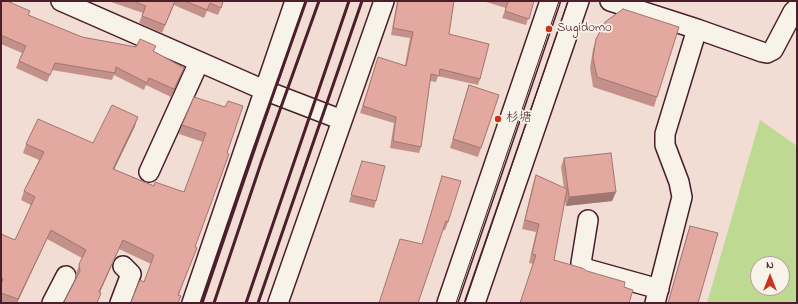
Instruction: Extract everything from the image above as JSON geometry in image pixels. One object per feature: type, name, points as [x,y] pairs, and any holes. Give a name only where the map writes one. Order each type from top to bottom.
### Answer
[{"type":"street","points":[[61,1],[264,90],[342,120]]},
{"type":"street","points":[[192,303],[295,1]]},
{"type":"street","points":[[278,303],[384,1]]},
{"type":"street","points":[[447,303],[550,1]]},
{"type":"street","points":[[475,303],[579,1]]},
{"type":"street","points":[[610,1],[767,53],[773,50],[793,12],[797,8]]},
{"type":"street","points":[[588,220],[582,263],[587,269],[657,296],[682,197],[679,182],[665,145],[665,134],[697,29]]},
{"type":"street","points":[[149,172],[199,62]]},
{"type":"street","points":[[120,303],[131,274],[123,266]]},
{"type":"street","points":[[52,303],[66,276]]},
{"type":"green space","points":[[760,120],[797,146],[797,303],[707,303]]},
{"type":"building","points":[[1,1],[7,1],[30,11],[28,15],[82,37],[136,47],[140,39],[156,46],[153,51],[184,68],[174,89],[149,78],[147,83],[116,67],[115,73],[55,63],[50,75],[19,61],[26,46],[1,35]]},
{"type":"building","points":[[133,1],[175,1],[165,25],[142,16],[146,6]]},
{"type":"building","points":[[185,1],[223,1],[221,8],[210,3],[207,10]]},
{"type":"building","points":[[398,1],[454,1],[449,34],[489,44],[480,79],[440,69],[439,76],[431,74],[421,147],[393,141],[396,117],[363,106],[378,57],[406,66],[413,32],[393,28]]},
{"type":"building","points":[[506,1],[534,1],[529,19],[505,11],[508,2]]},
{"type":"building","points":[[623,9],[679,27],[657,97],[597,77],[593,58],[596,39],[605,22]]},
{"type":"building","points":[[469,85],[499,95],[481,148],[453,139]]},
{"type":"building","points":[[194,97],[225,107],[228,101],[243,106],[227,153],[229,154],[195,247],[197,248],[178,295],[181,296],[178,303],[131,302],[140,280],[144,282],[154,255],[123,240],[99,292],[101,293],[97,303],[64,302],[80,271],[79,264],[86,250],[51,230],[18,299],[1,293],[1,284],[3,279],[1,278],[1,234],[15,240],[35,197],[24,191],[44,152],[26,144],[38,119],[93,143],[112,105],[138,117],[113,169],[154,186],[155,182],[184,192],[206,133],[182,125]]},
{"type":"building","points":[[611,153],[616,192],[569,197],[564,158]]},
{"type":"building","points":[[362,161],[385,166],[376,201],[351,195]]},
{"type":"building","points":[[536,175],[567,189],[554,260],[625,282],[624,287],[633,290],[629,303],[520,303],[536,255],[532,254],[539,224],[525,220]]},
{"type":"building","points":[[442,176],[461,181],[448,222],[446,221],[418,303],[379,303],[400,239],[422,244]]},
{"type":"building","points":[[690,226],[718,233],[698,303],[668,303]]},
{"type":"tram line","points":[[456,303],[559,1]]},
{"type":"tram line","points":[[465,303],[568,1]]},
{"type":"railway","points":[[201,303],[306,1]]},
{"type":"railway","points":[[214,303],[261,163],[319,1]]},
{"type":"railway","points":[[246,303],[349,1]]},
{"type":"railway","points":[[258,303],[362,1]]},
{"type":"place","name":"Sugidomo","points":[[549,29]]},
{"type":"place","name":"杉塘","points":[[498,119]]}]
